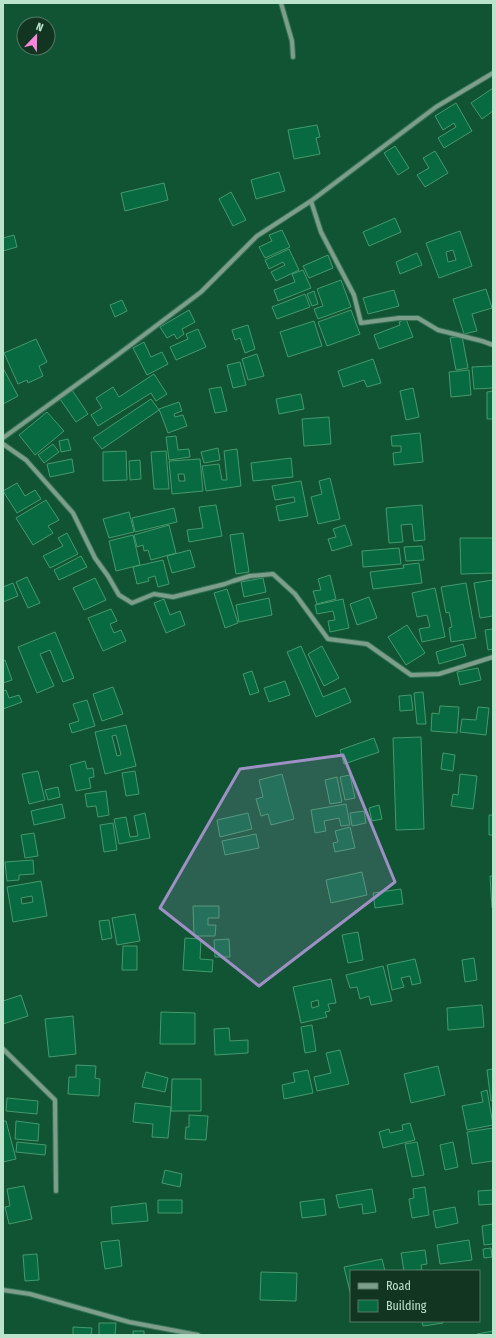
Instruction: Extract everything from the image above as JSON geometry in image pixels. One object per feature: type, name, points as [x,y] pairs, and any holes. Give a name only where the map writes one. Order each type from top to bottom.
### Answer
[{"type":"street","points":[[281,3],[292,41],[293,57]]},
{"type":"street","points":[[3,438],[201,292],[257,236],[311,201],[436,107],[493,73]]},
{"type":"street","points":[[311,201],[321,232],[354,295],[361,323],[399,318],[418,318],[438,330],[493,345]]},
{"type":"street","points":[[3,444],[26,460],[73,513],[95,558],[108,576],[119,596],[132,603],[154,594],[173,597],[250,576],[273,574],[295,594],[328,639],[367,644],[411,675],[439,674],[493,657]]},
{"type":"street","points":[[3,1049],[55,1100],[56,1190]]},
{"type":"street","points":[[3,1290],[30,1294],[129,1322],[198,1335]]},
{"type":"highlighted area","points":[[343,755],[395,882],[259,986],[160,908],[240,769]]},
{"type":"building","points":[[493,88],[493,111],[482,119],[471,103]]},
{"type":"building","points":[[456,103],[472,131],[444,148],[438,138],[456,127],[454,123],[443,130],[435,116]]},
{"type":"building","points":[[317,125],[320,137],[316,138],[320,154],[294,159],[288,130]]},
{"type":"building","points":[[395,146],[409,168],[398,175],[384,153]]},
{"type":"building","points":[[435,151],[448,173],[425,187],[417,175],[429,168],[423,158]]},
{"type":"building","points":[[279,172],[285,191],[256,199],[251,180]]},
{"type":"building","points":[[164,183],[168,200],[125,211],[121,193]]},
{"type":"building","points":[[231,192],[246,220],[233,226],[219,199]]},
{"type":"building","points":[[395,218],[401,232],[369,246],[363,232]]},
{"type":"building","points":[[282,230],[290,247],[265,258],[259,247],[272,241],[269,235]]},
{"type":"building","points":[[460,231],[472,266],[439,278],[426,243]],"holes":[[[453,250],[456,260],[448,262],[446,252]]]},
{"type":"building","points":[[14,235],[17,247],[3,251],[3,238]]},
{"type":"building","points":[[289,249],[299,270],[276,281],[271,272],[285,265],[283,262],[269,269],[265,260]]},
{"type":"building","points":[[417,253],[422,265],[400,274],[396,262]]},
{"type":"building","points":[[328,255],[333,268],[309,278],[303,266]]},
{"type":"building","points":[[303,270],[311,288],[278,301],[274,290],[295,282],[292,274]]},
{"type":"building","points":[[341,280],[351,307],[318,319],[314,309],[323,306],[317,289]]},
{"type":"building","points":[[486,289],[492,308],[472,314],[477,331],[464,334],[453,299]]},
{"type":"building","points":[[394,290],[399,306],[368,314],[363,298]]},
{"type":"building","points":[[314,291],[318,304],[312,306],[307,294]]},
{"type":"building","points":[[305,294],[310,307],[277,319],[272,307]]},
{"type":"building","points":[[122,300],[127,311],[115,317],[110,305]]},
{"type":"building","points":[[189,310],[195,322],[182,329],[184,334],[177,339],[174,334],[167,338],[160,327]]},
{"type":"building","points":[[351,310],[360,334],[327,346],[318,322]]},
{"type":"building","points":[[406,319],[413,337],[379,349],[374,335],[400,325],[399,322]]},
{"type":"building","points":[[314,321],[322,346],[288,357],[280,332]]},
{"type":"building","points":[[248,325],[255,349],[245,353],[240,338],[235,340],[232,330]]},
{"type":"building","points":[[198,329],[206,347],[176,360],[170,347],[188,339],[186,334]]},
{"type":"building","points":[[462,336],[468,368],[456,370],[450,338]]},
{"type":"building","points":[[36,339],[47,362],[39,366],[43,376],[28,383],[27,380],[18,384],[4,353]]},
{"type":"building","points":[[144,342],[151,357],[162,352],[168,364],[147,375],[133,348]]},
{"type":"building","points":[[257,354],[264,376],[248,380],[242,359]]},
{"type":"building","points":[[373,359],[381,383],[367,387],[364,380],[343,387],[338,371]]},
{"type":"building","points":[[240,362],[246,385],[233,388],[227,365]]},
{"type":"building","points":[[493,366],[493,388],[474,389],[472,367]]},
{"type":"building","points":[[3,368],[18,396],[3,404]]},
{"type":"building","points":[[469,370],[471,395],[451,397],[449,372]]},
{"type":"building","points":[[154,374],[167,394],[156,401],[151,393],[98,426],[91,415],[102,408],[96,398],[113,387],[119,397]]},
{"type":"building","points":[[221,387],[227,411],[215,413],[209,389]]},
{"type":"building","points":[[413,388],[419,417],[406,420],[400,391]]},
{"type":"building","points":[[72,390],[88,414],[76,422],[60,399]]},
{"type":"building","points":[[493,391],[493,419],[487,419],[487,392]]},
{"type":"building","points":[[301,394],[304,409],[279,414],[276,399]]},
{"type":"building","points":[[151,399],[159,410],[102,449],[93,438]]},
{"type":"building","points":[[179,402],[182,411],[174,414],[175,417],[183,415],[187,426],[168,433],[159,409]]},
{"type":"building","points":[[47,412],[64,431],[35,455],[19,435]]},
{"type":"building","points":[[329,417],[331,444],[304,446],[302,419]]},
{"type":"building","points":[[420,433],[423,462],[394,465],[393,453],[401,452],[401,446],[392,446],[391,436]]},
{"type":"building","points":[[176,436],[178,450],[189,449],[190,457],[169,460],[166,437]]},
{"type":"building","points":[[68,439],[71,450],[61,452],[59,441]]},
{"type":"building","points":[[53,444],[59,452],[44,463],[38,455]]},
{"type":"building","points":[[218,448],[220,460],[204,463],[201,452]]},
{"type":"building","points":[[237,449],[241,486],[206,491],[202,466],[219,464],[222,480],[227,480],[224,451]]},
{"type":"building","points":[[126,451],[127,480],[103,481],[103,452]]},
{"type":"building","points":[[166,451],[169,489],[154,489],[151,452]]},
{"type":"building","points":[[291,458],[293,477],[253,481],[251,463]]},
{"type":"building","points":[[72,459],[74,472],[50,477],[47,464]]},
{"type":"building","points":[[200,459],[203,491],[172,494],[169,461]],"holes":[[[178,474],[184,474],[185,481],[179,481]]]},
{"type":"building","points":[[140,460],[141,479],[130,480],[129,461]]},
{"type":"building","points":[[330,478],[340,519],[318,524],[311,497],[322,494],[319,481]]},
{"type":"building","points":[[301,481],[308,516],[279,521],[276,506],[295,502],[294,497],[275,500],[272,486]]},
{"type":"building","points":[[17,483],[25,496],[35,490],[41,499],[17,513],[3,491]]},
{"type":"building","points":[[46,500],[59,520],[48,526],[53,533],[33,545],[16,518]]},
{"type":"building","points":[[216,505],[222,536],[189,542],[187,530],[203,528],[199,507]]},
{"type":"building","points":[[422,505],[425,540],[414,541],[412,524],[401,525],[403,542],[389,543],[386,508]]},
{"type":"building","points":[[174,508],[177,522],[135,532],[132,518]]},
{"type":"building","points":[[129,512],[134,532],[109,538],[103,519]]},
{"type":"building","points":[[169,525],[176,553],[151,560],[148,550],[144,551],[143,545],[137,547],[134,535]]},
{"type":"building","points":[[345,525],[352,545],[332,551],[328,539],[336,537],[333,529]]},
{"type":"building","points":[[67,533],[78,554],[50,568],[43,556],[63,546],[58,538]]},
{"type":"building","points":[[243,533],[249,572],[236,574],[230,535]]},
{"type":"building","points":[[133,535],[140,565],[116,571],[109,541]]},
{"type":"building","points":[[460,538],[493,538],[493,573],[461,574]]},
{"type":"building","points":[[422,546],[424,560],[406,561],[404,547]]},
{"type":"building","points":[[399,548],[401,564],[363,567],[362,551]]},
{"type":"building","points":[[190,550],[195,567],[172,573],[167,556]]},
{"type":"building","points":[[81,556],[87,567],[59,580],[54,570]]},
{"type":"building","points":[[163,560],[169,584],[158,587],[155,576],[148,578],[149,581],[137,584],[133,567]]},
{"type":"building","points":[[419,563],[422,583],[373,589],[370,572],[404,568],[403,565]]},
{"type":"building","points":[[330,575],[336,599],[317,604],[313,591],[321,590],[318,579]]},
{"type":"building","points":[[27,577],[40,603],[28,608],[16,582]]},
{"type":"building","points":[[95,578],[106,600],[84,610],[73,588]]},
{"type":"building","points":[[263,578],[266,592],[244,597],[241,582]]},
{"type":"building","points":[[493,580],[493,616],[480,618],[474,583]]},
{"type":"building","points":[[13,583],[18,596],[3,602],[3,587]]},
{"type":"building","points":[[466,583],[476,638],[451,642],[449,628],[452,627],[449,612],[446,613],[441,587]]},
{"type":"building","points":[[435,588],[445,637],[422,642],[419,629],[430,627],[427,615],[417,617],[412,593]]},
{"type":"building","points":[[227,589],[238,623],[225,628],[214,593]]},
{"type":"building","points":[[369,597],[377,618],[357,625],[350,604]]},
{"type":"building","points":[[269,598],[272,615],[239,622],[236,605]]},
{"type":"building","points":[[164,599],[170,615],[180,611],[185,625],[166,633],[154,603]]},
{"type":"building","points":[[343,599],[349,628],[330,632],[328,621],[335,620],[333,611],[317,614],[315,605]]},
{"type":"building","points":[[111,609],[117,621],[110,624],[114,633],[121,630],[126,641],[103,651],[88,618]]},
{"type":"building","points":[[407,625],[425,653],[406,665],[388,637]]},
{"type":"building","points":[[493,629],[493,649],[488,650],[485,630]]},
{"type":"building","points":[[55,632],[74,678],[63,682],[50,650],[40,654],[54,686],[37,693],[18,647]]},
{"type":"building","points":[[463,644],[466,656],[439,664],[436,652]]},
{"type":"building","points":[[301,646],[323,697],[345,688],[351,702],[316,717],[287,652]]},
{"type":"building","points":[[322,646],[339,678],[324,686],[308,654]]},
{"type":"building","points":[[5,660],[12,680],[3,683],[3,661]]},
{"type":"building","points":[[478,668],[481,680],[460,685],[457,672]]},
{"type":"building","points":[[252,671],[259,692],[250,695],[243,674]]},
{"type":"building","points":[[285,681],[290,695],[269,702],[264,688]]},
{"type":"building","points":[[113,687],[123,714],[102,721],[93,694]]},
{"type":"building","points":[[6,690],[9,698],[19,695],[22,702],[3,709],[3,691]]},
{"type":"building","points":[[423,692],[426,724],[417,724],[414,693]]},
{"type":"building","points":[[411,695],[413,710],[400,711],[399,696]]},
{"type":"building","points":[[87,700],[95,726],[72,733],[69,724],[79,721],[73,704]]},
{"type":"building","points":[[440,706],[459,707],[457,733],[431,731],[432,713],[439,714]]},
{"type":"building","points":[[478,707],[489,708],[486,735],[460,732],[462,719],[476,720]]},
{"type":"building","points":[[126,725],[136,766],[105,774],[95,732]],"holes":[[[116,735],[121,755],[117,756],[112,736]]]},
{"type":"building","points":[[421,737],[424,829],[396,830],[393,738]]},
{"type":"building","points":[[374,738],[379,752],[344,764],[340,750]]},
{"type":"building","points":[[443,753],[455,755],[453,771],[441,769]]},
{"type":"building","points":[[85,761],[87,769],[93,768],[94,777],[89,778],[91,788],[76,791],[70,765]]},
{"type":"building","points":[[38,771],[45,800],[29,804],[22,774]]},
{"type":"building","points":[[135,771],[139,794],[126,796],[122,773]]},
{"type":"building","points":[[282,774],[294,819],[271,825],[268,814],[261,816],[256,799],[263,797],[259,780]]},
{"type":"building","points":[[460,774],[477,776],[473,809],[451,806],[453,794],[458,795]]},
{"type":"building","points":[[350,775],[355,798],[345,800],[340,777]]},
{"type":"building","points":[[337,777],[342,802],[330,804],[325,780]]},
{"type":"building","points":[[58,787],[60,797],[48,800],[45,790]]},
{"type":"building","points":[[106,791],[109,815],[98,817],[96,806],[87,807],[85,794]]},
{"type":"building","points":[[62,804],[65,818],[34,825],[31,811]]},
{"type":"building","points":[[346,804],[350,825],[341,826],[339,818],[324,821],[326,831],[315,833],[311,810]]},
{"type":"building","points":[[379,805],[382,819],[372,821],[369,808]]},
{"type":"building","points":[[364,811],[366,823],[352,826],[350,813]]},
{"type":"building","points":[[145,813],[150,838],[119,844],[114,819],[126,817],[130,837],[138,836],[134,816]]},
{"type":"building","points":[[248,813],[252,829],[220,837],[217,820]]},
{"type":"building","points":[[489,815],[493,815],[493,835],[489,835]]},
{"type":"building","points":[[113,823],[117,850],[104,852],[100,825]]},
{"type":"building","points":[[350,827],[355,848],[335,852],[333,843],[338,842],[335,831]]},
{"type":"building","points":[[34,833],[38,856],[25,858],[21,835]]},
{"type":"building","points":[[256,834],[259,848],[225,855],[222,841]]},
{"type":"building","points":[[33,860],[34,874],[19,875],[19,880],[7,881],[5,862]]},
{"type":"building","points":[[362,872],[367,895],[331,903],[326,880]]},
{"type":"building","points":[[490,876],[493,876],[493,908],[492,908]]},
{"type":"building","points":[[41,881],[47,916],[13,922],[7,887]],"holes":[[[32,896],[33,902],[22,904],[21,898]]]},
{"type":"building","points":[[401,889],[403,904],[375,908],[373,893]]},
{"type":"building","points":[[193,906],[219,906],[219,918],[208,918],[208,925],[216,925],[215,936],[194,936]]},
{"type":"building","points":[[135,914],[140,941],[117,945],[112,918]]},
{"type":"building","points":[[109,920],[112,938],[102,940],[99,921]]},
{"type":"building","points":[[358,932],[363,960],[348,963],[342,935]]},
{"type":"building","points":[[185,938],[201,939],[200,959],[213,960],[212,972],[183,970]]},
{"type":"building","points":[[229,939],[230,957],[215,957],[214,940]]},
{"type":"building","points":[[123,946],[137,946],[137,970],[122,970]]},
{"type":"building","points":[[474,958],[477,980],[465,982],[462,960]]},
{"type":"building","points":[[415,959],[421,983],[412,985],[410,976],[401,978],[404,987],[392,990],[387,965]]},
{"type":"building","points":[[383,966],[392,1001],[371,1005],[369,996],[360,999],[357,987],[350,988],[346,975]]},
{"type":"building","points":[[331,979],[336,1003],[328,1004],[330,1011],[325,1012],[327,1017],[301,1023],[293,987]],"holes":[[[318,1000],[319,1006],[312,1008],[311,1002]]]},
{"type":"building","points":[[21,995],[28,1016],[3,1024],[3,1001]]},
{"type":"building","points":[[482,1005],[484,1027],[448,1030],[447,1008]]},
{"type":"building","points":[[161,1012],[195,1013],[195,1044],[160,1044]]},
{"type":"building","points":[[73,1016],[76,1054],[49,1057],[45,1019]]},
{"type":"building","points":[[312,1025],[316,1051],[305,1053],[301,1027]]},
{"type":"building","points":[[229,1028],[230,1041],[248,1040],[248,1053],[215,1055],[214,1029]]},
{"type":"building","points":[[340,1050],[349,1084],[317,1091],[314,1077],[331,1073],[326,1053]]},
{"type":"building","points":[[76,1065],[96,1066],[95,1078],[100,1079],[99,1096],[68,1094],[69,1077],[76,1077]]},
{"type":"building","points":[[438,1066],[445,1095],[411,1103],[404,1074]]},
{"type":"building","points":[[493,1069],[493,1101],[491,1101],[487,1070]]},
{"type":"building","points":[[308,1070],[313,1093],[284,1099],[282,1085],[295,1082],[293,1073]]},
{"type":"building","points":[[146,1072],[168,1078],[165,1092],[142,1087]]},
{"type":"building","points":[[172,1079],[201,1079],[201,1111],[171,1111]]},
{"type":"building","points":[[487,1090],[493,1125],[467,1130],[462,1106],[483,1102],[481,1092]]},
{"type":"building","points":[[7,1098],[38,1101],[37,1114],[6,1111]]},
{"type":"building","points":[[135,1103],[171,1107],[168,1138],[152,1137],[153,1124],[133,1122]]},
{"type":"building","points":[[189,1115],[208,1116],[206,1140],[185,1139],[186,1127],[189,1127]]},
{"type":"building","points":[[3,1121],[6,1121],[16,1159],[3,1162]]},
{"type":"building","points":[[16,1121],[39,1124],[38,1141],[15,1139]]},
{"type":"building","points":[[410,1123],[415,1140],[383,1148],[379,1132],[389,1129],[390,1133],[403,1130],[402,1125]]},
{"type":"building","points":[[493,1128],[493,1161],[472,1164],[467,1132]]},
{"type":"building","points":[[17,1142],[46,1145],[45,1155],[16,1152]]},
{"type":"building","points":[[417,1142],[424,1175],[412,1177],[405,1144]]},
{"type":"building","points":[[453,1142],[458,1167],[445,1170],[440,1145]]},
{"type":"building","points":[[165,1170],[182,1174],[180,1187],[162,1183]]},
{"type":"building","points":[[24,1186],[32,1219],[9,1224],[5,1207],[10,1206],[7,1189]]},
{"type":"building","points":[[425,1187],[429,1215],[412,1218],[409,1199],[414,1198],[413,1189]]},
{"type":"building","points":[[372,1189],[376,1212],[363,1214],[362,1204],[339,1208],[336,1195]]},
{"type":"building","points":[[493,1190],[493,1204],[479,1205],[478,1191]]},
{"type":"building","points":[[324,1199],[326,1215],[302,1218],[300,1202]]},
{"type":"building","points":[[158,1200],[182,1200],[182,1213],[158,1213]]},
{"type":"building","points":[[146,1203],[148,1221],[112,1224],[111,1207]]},
{"type":"building","points":[[455,1207],[458,1223],[436,1228],[433,1211]]},
{"type":"building","points":[[493,1224],[493,1244],[484,1245],[482,1226]]},
{"type":"building","points":[[119,1240],[122,1266],[105,1269],[101,1242]]},
{"type":"building","points":[[469,1240],[472,1260],[440,1264],[437,1245]]},
{"type":"building","points":[[491,1248],[492,1257],[484,1258],[483,1249]]},
{"type":"building","points":[[425,1250],[427,1264],[421,1265],[422,1270],[404,1270],[401,1253]]},
{"type":"building","points":[[37,1254],[39,1280],[25,1281],[23,1255]]},
{"type":"building","points":[[382,1259],[385,1270],[350,1270],[350,1292],[344,1267]]},
{"type":"building","points":[[261,1272],[297,1273],[296,1301],[260,1300]]},
{"type":"building","points":[[422,1322],[443,1322],[443,1323],[423,1326]]},
{"type":"building","points":[[99,1323],[116,1323],[115,1335],[99,1335]]},
{"type":"building","points":[[73,1327],[92,1328],[91,1335],[73,1335]]},
{"type":"building","points":[[133,1331],[144,1331],[144,1335],[133,1335]]},
{"type":"building","points":[[493,1331],[493,1335],[477,1335],[477,1334]]}]
